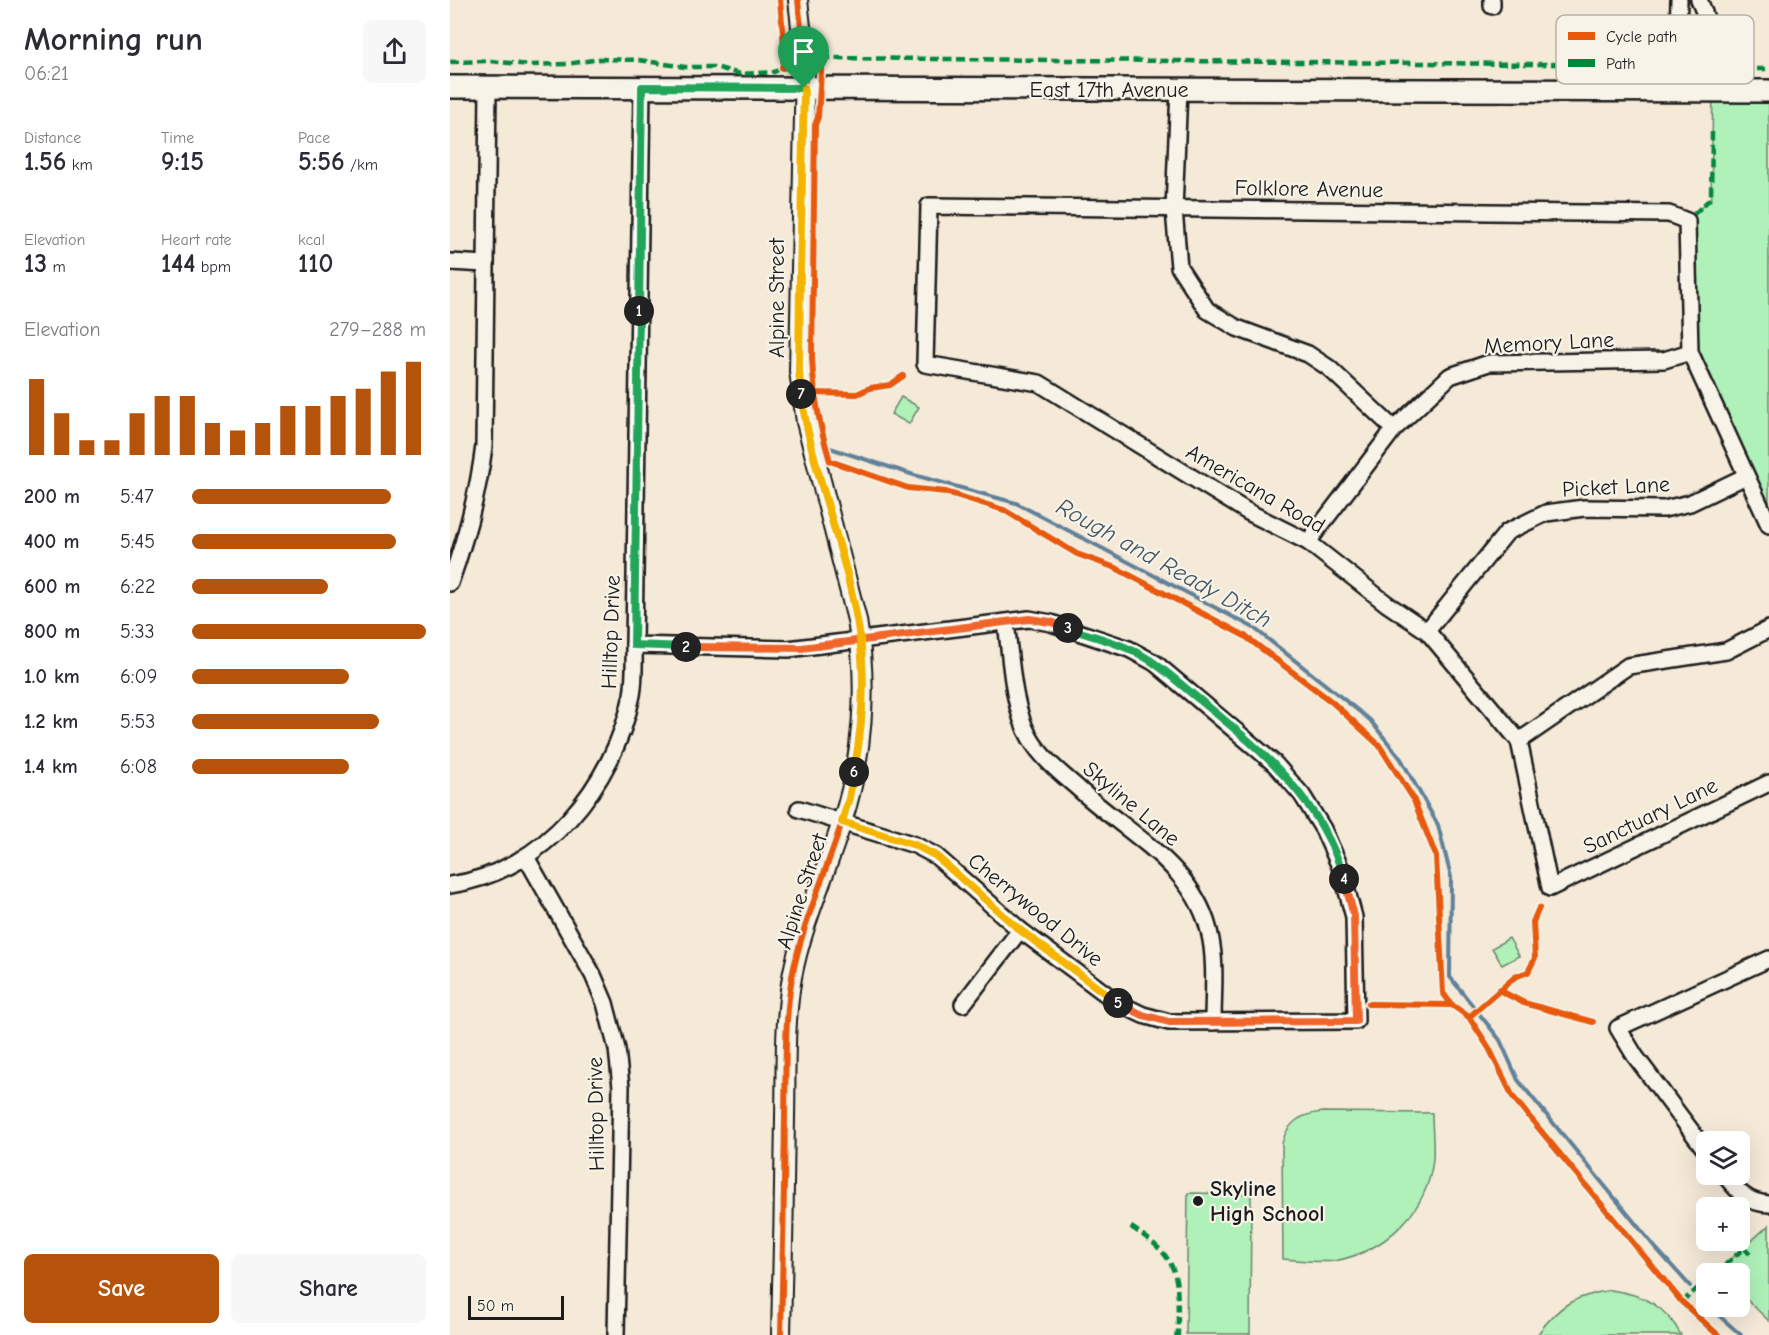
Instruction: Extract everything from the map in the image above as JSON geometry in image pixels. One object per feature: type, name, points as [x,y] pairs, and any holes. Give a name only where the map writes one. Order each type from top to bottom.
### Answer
[{"type":"main road","name":"East 17th Avenue","points":[[450,87],[1769,91]]},
{"type":"street","name":"Alpine Street","points":[[781,1335],[788,1012],[792,976],[849,798],[858,748],[862,704],[861,641],[849,582],[806,422],[799,371],[805,63],[798,0]]},
{"type":"street","points":[[1679,0],[1679,15]]},
{"type":"street","points":[[1699,0],[1707,15]]},
{"type":"street","points":[[1680,84],[1680,90]]},
{"type":"street","points":[[1713,84],[1713,91]]},
{"type":"street","points":[[450,583],[465,542],[478,488],[484,447],[488,87]]},
{"type":"street","name":"Hilltop Drive","points":[[616,1335],[621,1087],[617,1049],[605,1003],[592,975],[526,857],[550,838],[579,808],[602,774],[620,737],[631,698],[634,645],[642,87]]},
{"type":"street","points":[[1179,89],[1174,210],[1179,267],[1208,310],[1237,328],[1308,354],[1329,369],[1394,429]]},
{"type":"street","name":"Folklore Avenue","points":[[929,206],[1669,214],[1687,221],[1690,352]]},
{"type":"street","name":"Americana Road","points":[[929,206],[925,364],[1039,383],[1248,512],[1308,542],[1427,631],[1520,741],[1550,888]]},
{"type":"street","points":[[450,262],[486,264]]},
{"type":"street","points":[[1690,352],[1769,525]]},
{"type":"street","name":"Memory Lane","points":[[1308,542],[1394,429],[1450,376],[1489,363],[1664,360],[1690,352]]},
{"type":"street","name":"Picket Lane","points":[[1427,631],[1507,532],[1546,513],[1584,508],[1664,509],[1690,503],[1746,476]]},
{"type":"street","name":"Cherrywood Drive","points":[[799,808],[915,845],[936,856],[1020,930],[1118,1003],[1134,1011],[1169,1022],[1356,1021],[1354,916],[1341,869],[1323,830],[1302,795],[1275,764],[1155,663],[1130,649],[1051,622],[1029,619],[1006,623]]},
{"type":"street","points":[[634,645],[788,649],[1006,623]]},
{"type":"street","name":"Skyline Lane","points":[[1006,623],[1018,710],[1038,753],[1098,807],[1173,866],[1192,889],[1203,909],[1213,954],[1213,1022]]},
{"type":"street","points":[[1520,741],[1628,666],[1726,651],[1769,629]]},
{"type":"street","name":"Sanctuary Lane","points":[[1550,888],[1769,783]]},
{"type":"street","points":[[450,885],[492,873],[526,857]]},
{"type":"street","points":[[963,1004],[1020,930]]},
{"type":"street","points":[[1696,1137],[1635,1056],[1618,1028],[1769,959]]},
{"type":"street","points":[[1733,1185],[1738,1192],[1756,1203],[1769,1204]]},
{"type":"green space","points":[[1713,91],[1769,91],[1769,525],[1690,352],[1687,221],[1711,198]]},
{"type":"green space","points":[[901,397],[919,407],[909,424],[891,414]]},
{"type":"green space","points":[[1509,938],[1519,956],[1502,965],[1492,948]]},
{"type":"green space","points":[[1323,1112],[1432,1113],[1433,1159],[1429,1178],[1423,1196],[1413,1212],[1401,1226],[1370,1249],[1334,1261],[1283,1259],[1282,1144],[1284,1136],[1296,1120]]},
{"type":"green space","points":[[1188,1193],[1251,1194],[1250,1334],[1186,1334]]},
{"type":"green space","points":[[1769,1225],[1769,1321],[1750,1303],[1750,1263],[1727,1263],[1740,1251],[1750,1251],[1750,1242]]},
{"type":"green space","points":[[1611,1290],[1634,1295],[1652,1303],[1668,1316],[1681,1335],[1537,1335],[1553,1316],[1568,1304],[1577,1299]]},
{"type":"waterway","name":"Rough and Ready Ditch","points":[[830,448],[914,475],[1016,503],[1254,628],[1370,720],[1401,759],[1438,825],[1451,877],[1450,977],[1500,1040],[1518,1080],[1654,1246],[1690,1286]]},
{"type":"waterway","name":"Rough and Ready Ditch","points":[[1721,1317],[1741,1335]]},
{"type":"marked path","points":[[822,58],[1556,64]]},
{"type":"marked path","points":[[450,62],[490,61],[530,65],[567,64],[600,59],[639,60],[685,67],[715,67],[740,74],[774,72],[782,68]]},
{"type":"marked path","points":[[1754,69],[1769,69]]},
{"type":"marked path","points":[[1694,214],[1711,198],[1712,132]]},
{"type":"marked path","points":[[1131,1227],[1161,1250],[1174,1272],[1178,1298],[1178,1335],[1172,1335]]},
{"type":"marked path","points":[[1727,1263],[1744,1248],[1750,1254]]},
{"type":"marked path","points":[[1682,1302],[1696,1290]]},
{"type":"cycle path","points":[[780,0],[785,56],[782,68],[822,58],[818,117],[815,125],[812,358],[818,410],[830,461],[908,488],[946,492],[1004,510],[1077,554],[1116,568],[1245,636],[1332,702],[1379,745],[1413,798],[1436,856],[1443,993],[1452,1005],[1469,1017],[1489,1048],[1513,1097],[1682,1302],[1718,1335]]},
{"type":"cycle path","points":[[781,1335],[789,994],[796,957],[849,798],[859,748],[863,696],[857,620],[806,422],[799,371],[805,63],[798,0]]},
{"type":"cycle path","points":[[805,395],[814,393],[857,394],[870,388],[890,385],[903,376]]},
{"type":"cycle path","points":[[1469,1017],[1515,977],[1528,972],[1535,958],[1533,922],[1539,908]]},
{"type":"cycle path","points":[[1499,990],[1524,1003],[1593,1022]]},
{"type":"cycle path","points":[[1368,1004],[1452,1005]]},
{"type":"place","name":"Skyline High School","points":[[1198,1201]]},
{"type":"route","points":[[804,88],[642,87],[634,645],[788,649],[861,641],[1006,623],[1029,619],[1051,622],[1130,649],[1155,663],[1242,734],[1275,764],[1302,795],[1323,830],[1341,869],[1354,916],[1356,1021],[1169,1022],[1143,1015],[1118,1003],[1020,930],[936,856],[915,845],[842,822],[858,748],[862,704],[862,654],[861,641],[849,582],[806,422],[799,371],[804,88]]}]
